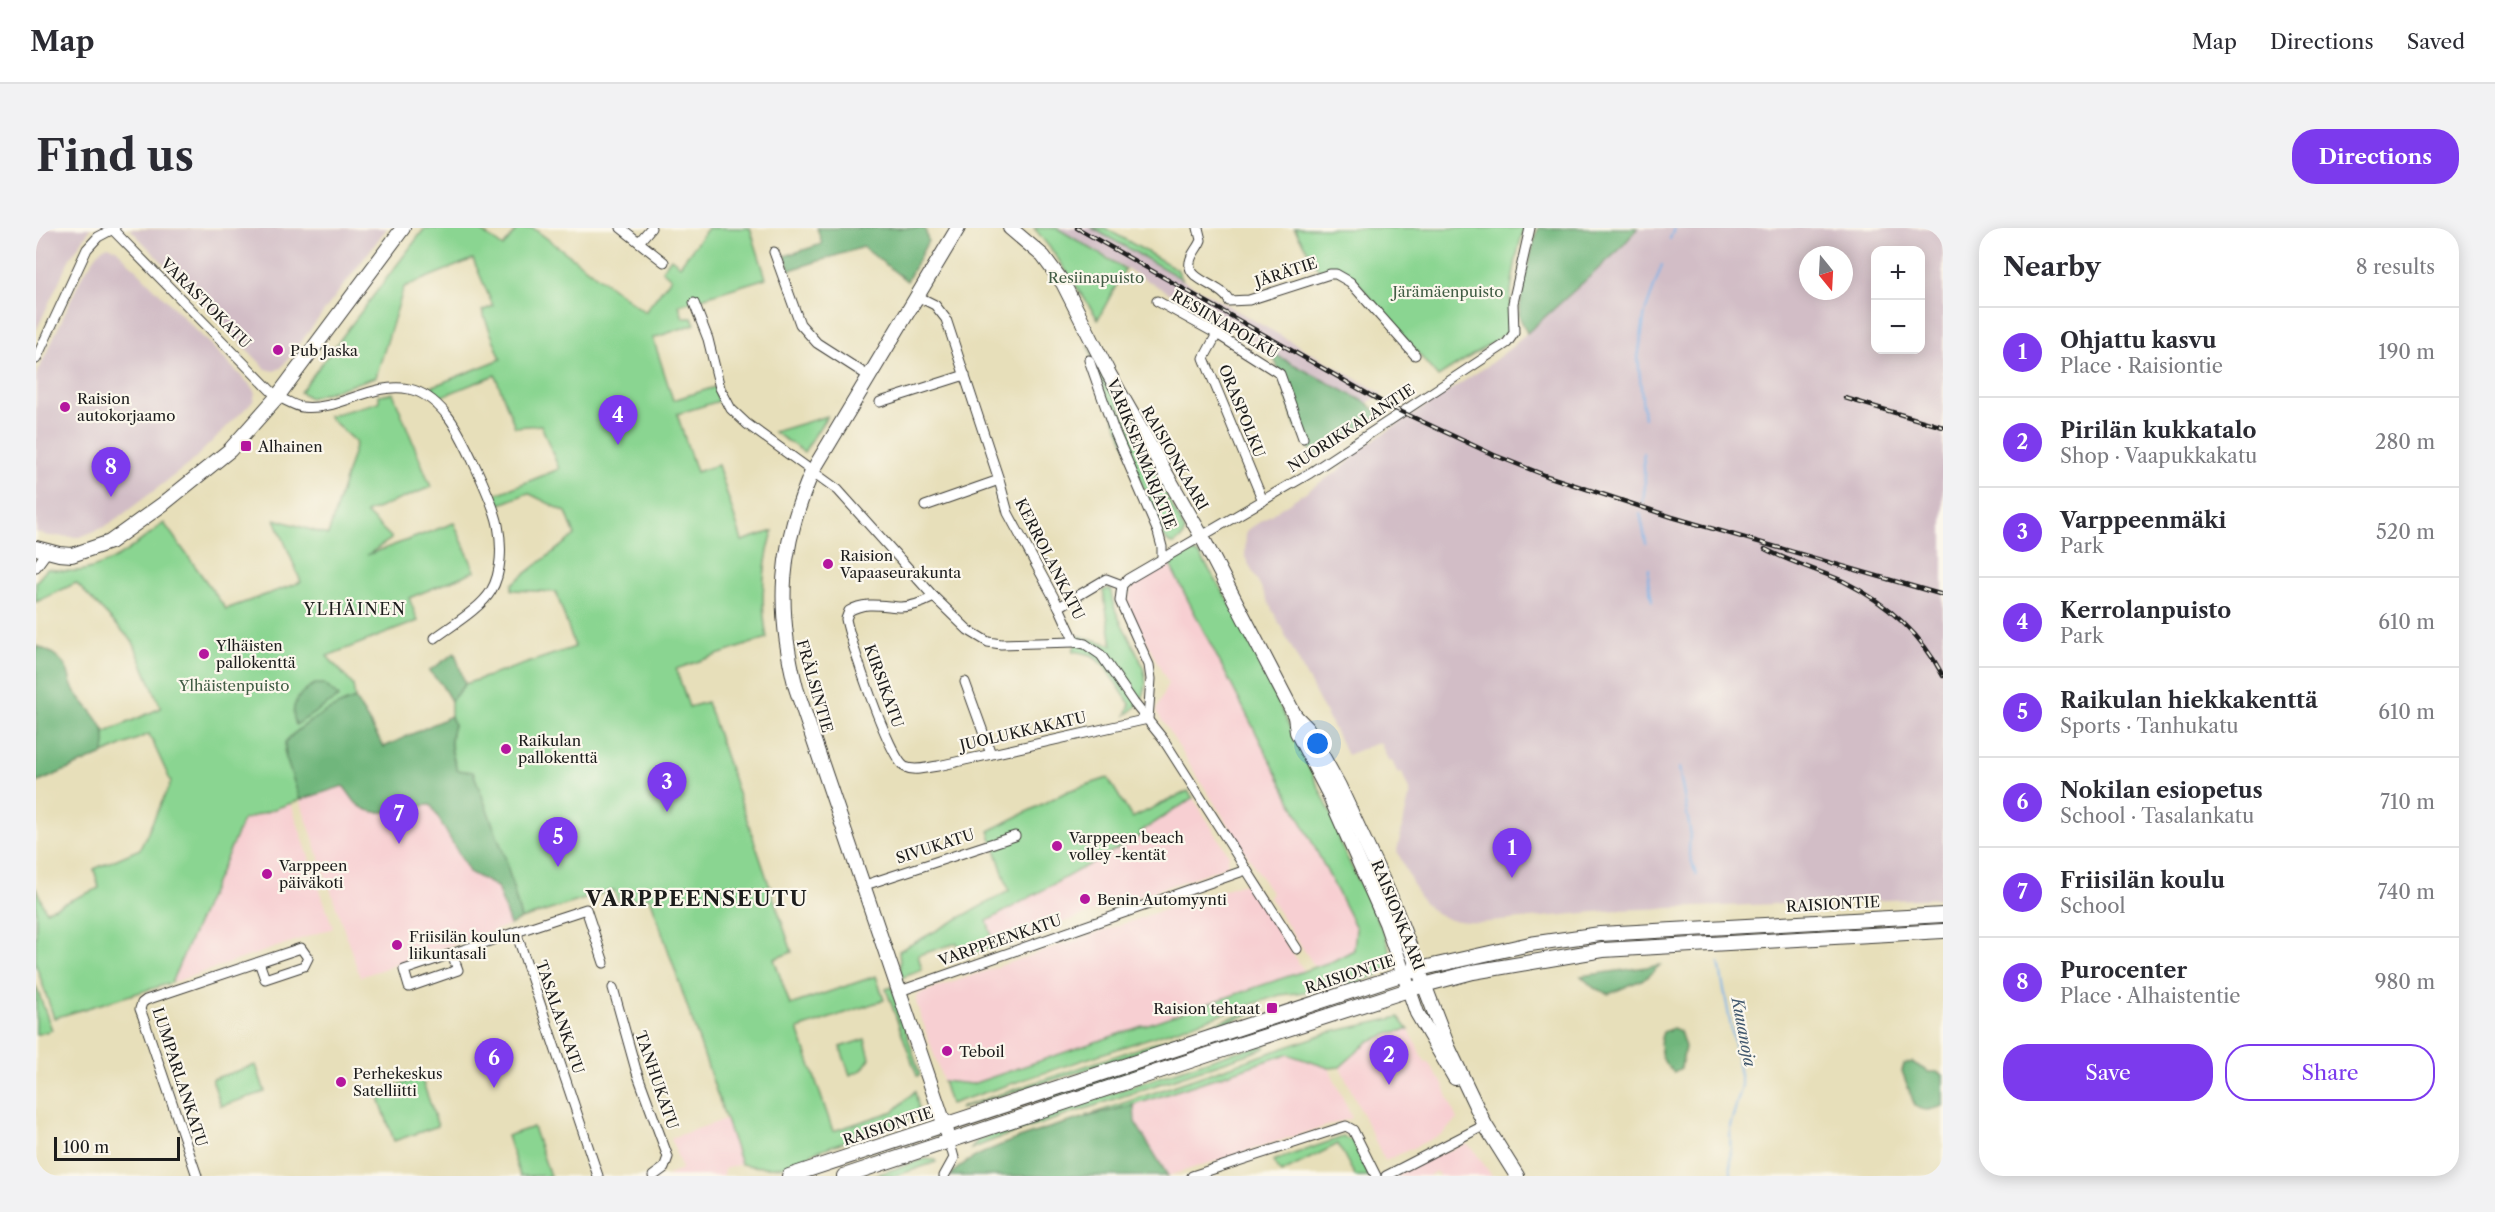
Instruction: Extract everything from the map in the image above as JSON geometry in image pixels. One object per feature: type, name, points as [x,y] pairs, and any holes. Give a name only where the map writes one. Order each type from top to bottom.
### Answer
[{"type":"main road","points":[[41,550],[72,555],[110,542],[163,504],[230,450],[277,397],[403,228]]},
{"type":"main road","name":"FRÄLSINTIE","points":[[949,1140],[865,885],[796,688],[783,627],[783,576],[794,514],[812,472],[958,228]]},
{"type":"main road","name":"RAISIONKAARI","points":[[1010,228],[1043,256],[1063,283],[1109,374],[1203,537],[1295,716],[1307,728],[1340,786],[1391,898],[1448,1047],[1484,1122]]},
{"type":"main road","name":"RAISIONKAARI","points":[[1295,716],[1297,732],[1328,792],[1386,923],[1417,1013],[1431,1041],[1517,1176]]},
{"type":"main road","name":"RAISIONTIE","points":[[789,1176],[1419,969],[1530,944],[1600,934],[1943,915]]},
{"type":"main road","points":[[844,1176],[1409,989],[1473,972],[1603,950],[1943,931]]},
{"type":"street","points":[[621,228],[664,262]]},
{"type":"street","points":[[639,242],[651,228]]},
{"type":"street","name":"JÄRÄTIE","points":[[1198,228],[1201,240],[1190,261],[1190,267],[1197,277],[1223,292],[1229,301],[1249,300],[1319,276],[1336,274],[1350,282],[1415,355]]},
{"type":"street","name":"NUORIKKALANTIE","points":[[1203,537],[1310,473],[1507,343],[1515,329],[1513,303],[1516,282],[1530,228]]},
{"type":"street","name":"VARASTOKATU","points":[[114,229],[277,397]]},
{"type":"street","points":[[36,359],[87,249],[98,237],[114,229]]},
{"type":"street","points":[[774,252],[800,324],[818,343],[870,377]]},
{"type":"street","name":"KERROLANKATU","points":[[917,296],[927,300],[942,312],[965,375],[1013,527],[1059,607],[1075,642],[1085,644],[1101,655],[1134,703],[1148,719],[1298,949]]},
{"type":"street","name":"RESIINAPOLKU","points":[[1157,301],[1217,334],[1280,374],[1303,438]]},
{"type":"street","points":[[694,303],[708,339],[720,388],[731,409],[747,424],[838,490],[934,597],[968,630],[988,642],[1014,644],[1075,642]]},
{"type":"street","name":"ORASPOLKU","points":[[1217,334],[1204,358],[1263,501]]},
{"type":"street","name":"VARIKSENMARJATIE","points":[[1089,360],[1113,428],[1158,532],[1162,559]]},
{"type":"street","points":[[880,402],[965,375]]},
{"type":"street","points":[[277,397],[290,400],[300,407],[316,407],[397,388],[423,394],[448,415],[491,502],[498,523],[501,544],[500,560],[491,591],[435,638]]},
{"type":"street","points":[[925,506],[999,480]]},
{"type":"street","points":[[1148,719],[1151,672],[1122,610],[1120,594],[1122,585],[1135,574],[1203,537]]},
{"type":"street","points":[[36,567],[41,550]]},
{"type":"street","points":[[1059,607],[1106,579],[1122,585]]},
{"type":"street","name":"KIRSIKATU","points":[[904,766],[886,736],[846,619],[849,612],[867,604],[913,606],[934,597]]},
{"type":"street","points":[[965,681],[991,754]]},
{"type":"street","name":"JUOLUKKAKATU","points":[[904,766],[914,769],[925,768],[1148,719]]},
{"type":"street","name":"SIVUKATU","points":[[865,885],[1015,836]]},
{"type":"street","name":"VARPPEENKATU","points":[[900,991],[1246,870]]},
{"type":"street","points":[[452,954],[458,970],[409,987],[404,970],[586,909],[604,963]]},
{"type":"street","name":"TASALANKATU","points":[[516,932],[598,1176]]},
{"type":"street","name":"LUMPARLANKATU","points":[[197,1176],[140,1009],[142,1003],[259,962],[301,948],[308,958],[304,966],[265,979],[259,962]]},
{"type":"street","name":"TANHUKATU","points":[[612,988],[636,1070],[668,1157],[664,1168],[653,1176]]},
{"type":"street","points":[[1386,1176],[1484,1122]]},
{"type":"street","points":[[1192,1176],[1346,1126],[1353,1130],[1376,1176]]},
{"type":"street","points":[[944,1176],[954,1158],[949,1140]]},
{"type":"street","points":[[1221,1167],[1227,1176]]},
{"type":"shaded area","points":[[36,228],[91,228],[69,260],[36,331]]},
{"type":"shaded area","points":[[387,228],[281,368],[274,371],[266,369],[130,229]]},
{"type":"shaded area","points":[[1057,228],[1092,228],[1383,394],[1367,403],[1272,353]]},
{"type":"shaded area","points":[[1638,228],[1943,228],[1943,898],[1617,910],[1479,923],[1450,920],[1434,912],[1424,903],[1397,851],[1410,793],[1402,773],[1398,774],[1392,761],[1389,762],[1380,742],[1347,755],[1245,557],[1246,531],[1342,468],[1363,447],[1487,366],[1513,346],[1618,251]]},
{"type":"shaded area","points":[[108,246],[116,249],[251,386],[255,393],[253,401],[189,464],[109,525],[80,537],[48,536],[36,532],[36,376],[82,276],[100,250]]},
{"type":"shaded area","points":[[1169,563],[1357,928],[1354,950],[1333,961],[1315,967],[1269,897],[1272,894],[1156,711],[1168,683],[1127,604],[1132,586]]},
{"type":"shaded area","points":[[450,749],[510,925],[360,977],[300,800]]},
{"type":"shaded area","points":[[1193,798],[1229,855],[1227,866],[995,946],[986,921],[1141,836],[1140,832]]},
{"type":"shaded area","name":"Varppeen päiväkoti","points":[[291,804],[333,928],[171,983],[243,820]]},
{"type":"shaded area","points":[[1240,884],[1250,887],[1304,971],[972,1084],[943,1081],[916,1002],[917,996],[921,993]]},
{"type":"shaded area","points":[[1409,1030],[1425,1062],[1427,1061],[1443,1084],[1457,1120],[1442,1134],[1385,1161],[1340,1067],[1369,1041],[1394,1032]]},
{"type":"shaded area","points":[[1287,1054],[1329,1068],[1352,1118],[1168,1176],[1135,1122],[1134,1105]]},
{"type":"shaded area","points":[[726,1119],[741,1164],[724,1169],[723,1176],[666,1176],[682,1170],[671,1138]]},
{"type":"shaded area","points":[[1466,1144],[1473,1149],[1492,1176],[1439,1176],[1437,1172],[1428,1176],[1393,1176],[1439,1154]]},
{"type":"green space","points":[[425,228],[477,228],[503,247],[518,228],[533,228],[645,312],[671,278],[662,270],[671,258],[680,265],[708,228],[750,228],[766,278],[679,305],[683,318],[692,318],[695,324],[653,338],[673,400],[715,387],[719,401],[677,414],[696,472],[718,465],[742,541],[773,531],[766,558],[763,584],[763,611],[767,638],[676,669],[689,707],[707,702],[792,952],[774,959],[790,1005],[876,976],[884,1000],[798,1029],[833,1131],[894,1111],[915,1091],[919,1110],[910,1119],[817,1151],[789,1165],[762,1167],[741,1164],[650,897],[618,901],[614,890],[521,919],[505,857],[473,773],[457,770],[451,748],[454,725],[451,716],[451,701],[465,684],[575,647],[556,592],[512,590],[512,584],[575,535],[566,512],[528,493],[496,506],[492,496],[559,469],[541,425],[515,427],[495,375],[438,398],[426,389],[501,359],[482,311],[493,306],[473,259],[404,287],[376,377],[310,398],[300,392]]},
{"type":"green space","points":[[817,228],[925,228],[928,241],[907,281],[863,247],[790,270],[785,256],[822,244]]},
{"type":"green space","name":"Resiinapuisto","points":[[1034,228],[1057,228],[1125,269],[1098,319],[1054,253]]},
{"type":"green space","points":[[1092,228],[1105,228],[1177,269],[1182,279]]},
{"type":"green space","name":"Järämäenpuisto","points":[[1294,228],[1524,228],[1512,279],[1510,331],[1438,377],[1352,276],[1319,270]]},
{"type":"green space","points":[[1538,228],[1638,228],[1618,251],[1527,333],[1519,316],[1523,283]]},
{"type":"green space","points":[[1088,344],[1185,531],[1182,538],[1174,544],[1169,543],[1163,536],[1104,393]]},
{"type":"green space","points":[[1272,353],[1367,403],[1381,415],[1314,456],[1295,425]]},
{"type":"green space","name":"Ylhäistenpuisto","points":[[393,393],[431,487],[366,513],[391,537],[367,555],[454,523],[475,571],[409,598],[418,621],[327,656],[353,685],[355,699],[332,710],[292,735],[284,750],[286,758],[335,741],[299,795],[300,800],[243,820],[171,983],[54,1018],[36,965],[36,888],[46,911],[99,888],[94,869],[140,849],[171,782],[149,734],[36,783],[36,660],[106,732],[161,708],[133,642],[76,583],[36,602],[36,582],[47,569],[80,571],[106,563],[127,551],[164,523],[226,609],[301,582],[275,519],[328,535],[356,443],[328,416],[379,402],[379,395]]},
{"type":"green space","points":[[827,416],[804,452],[774,432]]},
{"type":"green space","points":[[1189,550],[1200,555],[1232,606],[1338,828],[1339,841],[1385,935],[1391,954],[1390,964],[1378,975],[1354,984],[1337,982],[1306,992],[1280,995],[950,1104],[943,1081],[972,1084],[1333,961],[1354,950],[1356,928],[1169,563]]},
{"type":"green space","points":[[1111,589],[1114,605],[1144,671],[1146,687],[1140,701],[1126,715],[1130,704],[1105,667],[1092,655],[1073,651],[1079,636],[1112,645],[1103,590]]},
{"type":"green space","points":[[36,646],[51,652],[62,662],[74,690],[98,719],[105,735],[105,744],[103,754],[36,783]]},
{"type":"green space","points":[[455,653],[465,684],[451,701],[441,684],[429,671]]},
{"type":"green space","points":[[315,684],[324,684],[339,697],[296,725],[293,712],[296,700]]},
{"type":"green space","points":[[355,699],[384,747],[451,716],[454,725],[451,748],[457,770],[473,772],[505,857],[521,919],[510,925],[497,887],[469,872],[431,805],[374,812],[357,804],[343,786],[300,800],[286,758],[285,742],[317,717]]},
{"type":"green space","points":[[1108,778],[1132,818],[1188,791],[1193,798],[1140,832],[1142,835],[987,921],[995,946],[963,957],[957,943],[918,955],[922,970],[901,978],[899,951],[1009,891],[989,831],[1068,791]]},
{"type":"green space","points":[[1660,965],[1646,978],[1609,994],[1594,988],[1581,976]]},
{"type":"green space","points":[[36,986],[52,1030],[36,1035]]},
{"type":"green space","points":[[892,987],[920,1075],[917,1076],[886,989]]},
{"type":"green space","points":[[1260,1008],[1260,1010],[1223,1024],[1149,1050],[960,1109],[961,1107]]},
{"type":"green space","points":[[1399,1017],[1409,1030],[1394,1032],[1369,1041],[1340,1067],[1329,1068],[1287,1054],[1134,1105],[1086,1116],[1327,1033]]},
{"type":"green space","points":[[1673,1028],[1680,1031],[1685,1047],[1681,1068],[1674,1072],[1663,1060],[1660,1049],[1663,1032]]},
{"type":"green space","points":[[1241,1032],[1241,1036],[1220,1044],[1045,1103],[1044,1101],[1062,1092]]},
{"type":"green space","points":[[865,1039],[870,1058],[862,1070],[850,1075],[840,1047]]},
{"type":"green space","points":[[1265,1045],[1265,1048],[1254,1052],[971,1149],[977,1141],[994,1133],[1228,1054]]},
{"type":"green space","points":[[1912,1062],[1928,1072],[1943,1075],[1943,1106],[1925,1110],[1915,1106],[1902,1071],[1904,1064]]},
{"type":"green space","points":[[256,1065],[265,1092],[221,1106],[212,1079]]},
{"type":"green space","points":[[421,1077],[438,1126],[394,1141],[377,1092]]},
{"type":"green space","points":[[1134,1105],[1135,1122],[1168,1176],[950,1176],[963,1164],[1008,1142],[1064,1123]]},
{"type":"green space","points":[[533,1127],[550,1176],[520,1176],[507,1136]]},
{"type":"green space","points":[[1343,1137],[1353,1141],[1368,1176],[1355,1176],[1338,1144],[1281,1173],[1273,1161]]},
{"type":"green space","points":[[925,1159],[936,1162],[895,1176],[873,1176]]},
{"type":"waterway","points":[[1670,239],[1674,228]]},
{"type":"waterway","points":[[1644,418],[1638,358],[1645,312],[1662,265]]},
{"type":"waterway","points":[[1643,453],[1645,485],[1643,502]]},
{"type":"waterway","points":[[1640,513],[1646,543]]},
{"type":"waterway","points":[[1649,569],[1648,580],[1652,601]]},
{"type":"waterway","points":[[1679,768],[1690,830],[1689,852],[1696,875]]},
{"type":"waterway","name":"Kuuanoja","points":[[1719,963],[1742,1086],[1730,1126],[1731,1176]]},
{"type":"railway","points":[[1077,228],[1389,406],[1494,455],[1547,476],[1672,517],[1943,595]]},
{"type":"railway","points":[[1845,398],[1943,427]]},
{"type":"railway","points":[[1765,549],[1843,581],[1873,599],[1901,620],[1913,633],[1943,676]]},
{"type":"place","name":"Pub Jaska","points":[[278,350]]},
{"type":"place","name":"Raision autokorjaamo","points":[[65,407]]},
{"type":"place","name":"Kerrolanpuisto","points":[[618,445]]},
{"type":"place","name":"Alhainen","points":[[246,446]]},
{"type":"place","name":"Purocenter","points":[[111,497]]},
{"type":"place","name":"Raision Vapaaseurakunta","points":[[828,564]]},
{"type":"place","name":"Ylhäisten pallokenttä","points":[[204,654]]},
{"type":"place","name":"Raikulan pallokenttä","points":[[506,749]]},
{"type":"place","name":"Varppeenmäki","points":[[667,812]]},
{"type":"place","name":"Friisilän koulu","points":[[399,844]]},
{"type":"place","name":"Varppeen beach volley -kentät","points":[[1057,846]]},
{"type":"place","name":"Raikulan hiekkakenttä","points":[[558,867]]},
{"type":"place","name":"Varppeen päiväkoti","points":[[267,874]]},
{"type":"place","name":"Ohjattu kasvu","points":[[1512,878]]},
{"type":"place","name":"Benin Automyynti","points":[[1085,899]]},
{"type":"place","name":"Friisilän koulun liikuntasali","points":[[397,945]]},
{"type":"place","name":"Raision tehtaat","points":[[1272,1008]]},
{"type":"place","name":"Teboil","points":[[947,1051]]},
{"type":"place","name":"Perhekeskus Satelliitti","points":[[341,1082]]},
{"type":"place","name":"Pirilän kukkatalo","points":[[1389,1085]]},
{"type":"place","name":"Nokilan esiopetus","points":[[494,1088]]},
{"type":"district","name":"YLHÄINEN","points":[[355,609]]},
{"type":"district","name":"VARPPEENSEUTU","points":[[697,898]]}]
